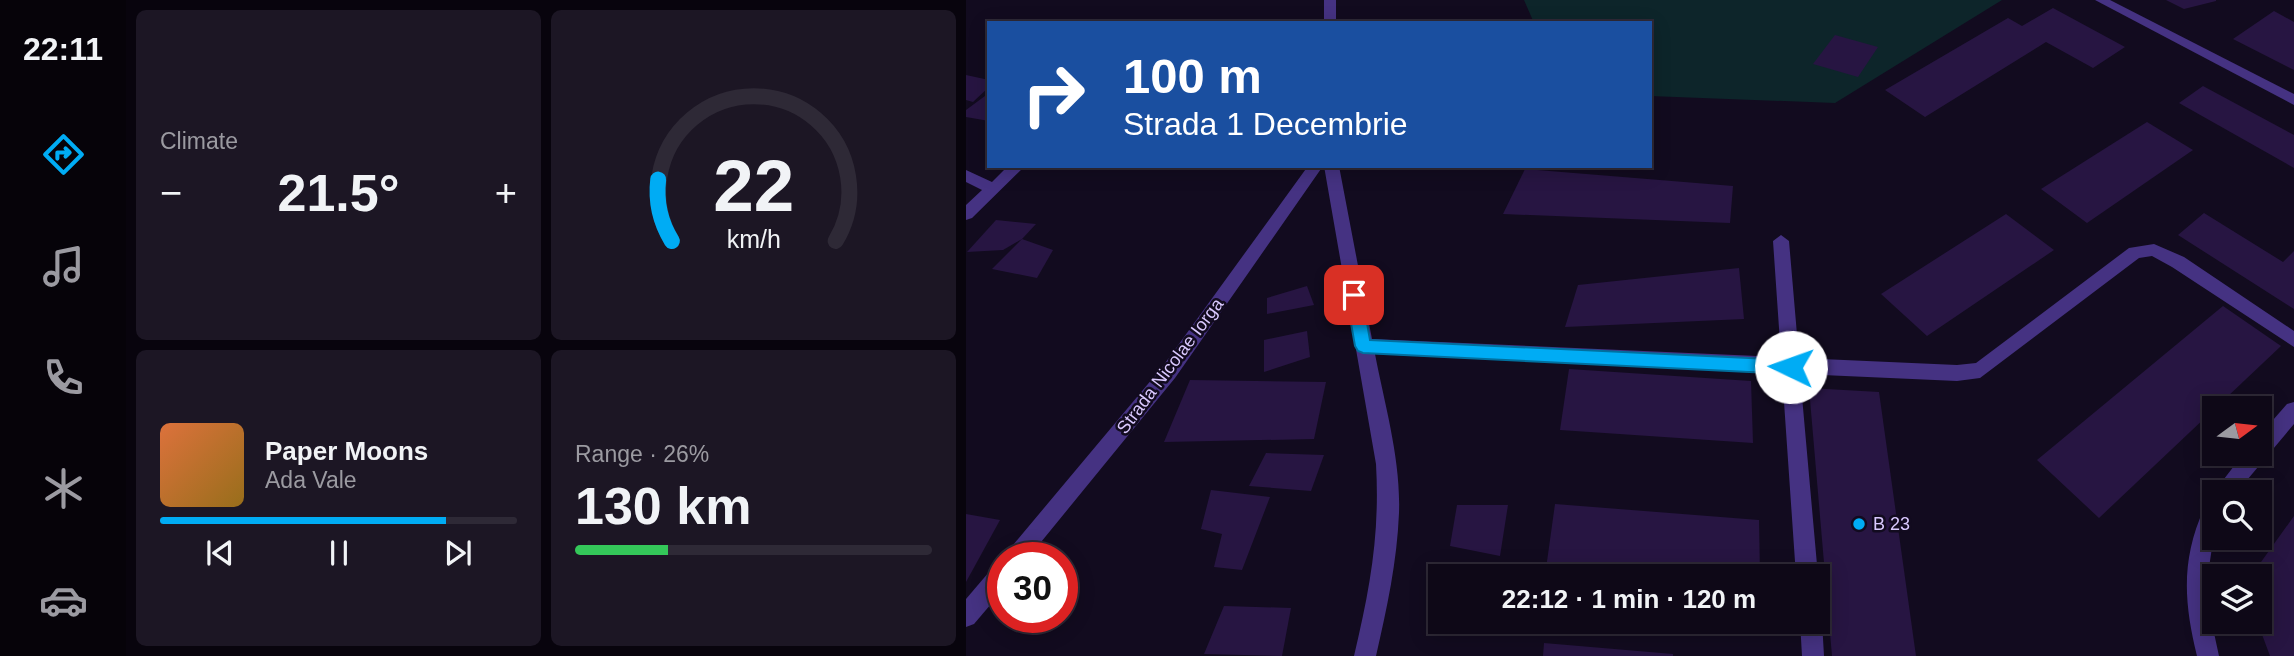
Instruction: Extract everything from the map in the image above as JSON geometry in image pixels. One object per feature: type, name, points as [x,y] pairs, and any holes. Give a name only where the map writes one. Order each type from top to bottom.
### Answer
[{"type":"street","points":[[1330,0],[1330,21]]},
{"type":"street","points":[[2101,0],[2294,100]]},
{"type":"street","points":[[966,214],[1016,168]]},
{"type":"street","name":"Strada Nicolae Iorga","points":[[1028,542],[1169,372],[1315,168]]},
{"type":"street","points":[[1331,168],[1386,464],[1389,511],[1383,576],[1365,656]]},
{"type":"street","points":[[966,175],[993,189]]},
{"type":"street","points":[[1781,241],[1806,564]]},
{"type":"street","points":[[1363,346],[1957,373],[1980,370],[2135,252],[2154,250],[2178,262],[2294,340]]},
{"type":"street","points":[[2272,436],[2294,410]]},
{"type":"street","points":[[2234,480],[2246,466]]},
{"type":"street","points":[[2202,537],[2196,567],[2198,618],[2208,656]]},
{"type":"street","points":[[966,615],[987,591]]},
{"type":"street","points":[[1812,634],[1813,656]]},
{"type":"green space","points":[[1524,0],[2002,0],[1835,103],[1652,96],[1652,21],[1533,21]]},
{"type":"building","points":[[2166,0],[2216,0],[2216,1],[2184,9]]},
{"type":"building","points":[[2053,8],[2125,47],[2093,68],[2046,42],[1925,117],[1885,90],[2008,18],[2022,26]]},
{"type":"building","points":[[2274,11],[2294,22],[2294,70],[2233,39]]},
{"type":"building","points":[[1835,35],[1878,47],[1858,77],[1813,64]]},
{"type":"building","points":[[966,75],[987,80],[987,89],[973,102],[966,100]]},
{"type":"building","points":[[2203,86],[2294,135],[2294,168],[2179,103]]},
{"type":"building","points":[[987,94],[987,121],[966,117],[966,110]]},
{"type":"building","points":[[2147,122],[2193,150],[2087,223],[2041,189]]},
{"type":"building","points":[[1525,169],[1733,186],[1730,223],[1503,214]]},
{"type":"building","points":[[2204,213],[2283,262],[2294,251],[2294,309],[2178,235]]},
{"type":"building","points":[[2006,214],[2054,250],[1927,336],[1881,294]]},
{"type":"building","points":[[996,220],[1036,224],[1022,239],[1003,250],[967,252]]},
{"type":"building","points":[[1022,239],[1053,250],[1037,278],[992,269]]},
{"type":"building","points":[[1739,268],[1744,319],[1565,327],[1578,285]]},
{"type":"building","points":[[1307,286],[1314,305],[1267,314],[1267,298]]},
{"type":"building","points":[[2223,306],[2281,346],[2228,396],[2202,396],[2202,421],[2099,518],[2037,460]]},
{"type":"building","points":[[1307,331],[1310,357],[1264,372],[1264,340]]},
{"type":"building","points":[[1569,369],[1751,381],[1753,443],[1560,430]]},
{"type":"building","points":[[1190,380],[1326,382],[1314,439],[1164,442]]},
{"type":"building","name":"B 23","points":[[1809,388],[1879,392],[1916,656],[1832,656],[1830,564],[1824,564]]},
{"type":"building","points":[[1266,453],[1324,455],[1311,491],[1249,486]]},
{"type":"building","points":[[1211,490],[1270,497],[1242,570],[1214,567],[1222,534],[1201,529]]},
{"type":"building","points":[[1555,504],[1759,520],[1760,564],[1547,564]]},
{"type":"building","points":[[1457,505],[1508,505],[1500,556],[1450,546]]},
{"type":"building","points":[[966,514],[1000,520],[987,542],[966,582]]},
{"type":"building","points":[[2294,516],[2294,656],[2270,656],[2262,634],[2272,634],[2272,564],[2260,564]]},
{"type":"building","points":[[1224,606],[1291,608],[1282,656],[1204,654]]},
{"type":"building","points":[[1544,643],[1673,654],[1673,656],[1543,656]]},
{"type":"place","name":"B 23","points":[[1859,524]]},
{"type":"route","points":[[1354,295],[1363,346],[1791,367]]}]
